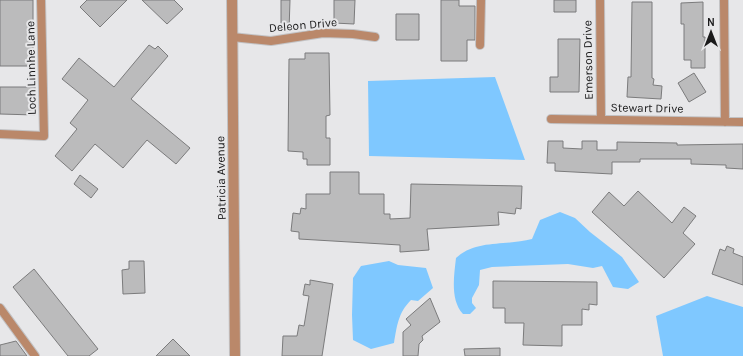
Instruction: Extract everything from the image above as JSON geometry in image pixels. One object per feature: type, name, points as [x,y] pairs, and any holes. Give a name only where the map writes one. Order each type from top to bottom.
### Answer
[{"type":"street","name":"Loch Linnhe Lane","points":[[0,134],[44,136],[41,0]]},
{"type":"street","name":"Patricia Avenue","points":[[232,0],[235,356]]},
{"type":"street","points":[[480,45],[481,0]]},
{"type":"street","name":"Emerson Drive","points":[[600,0],[601,119]]},
{"type":"street","points":[[724,0],[725,122]]},
{"type":"street","name":"Deleon Drive","points":[[232,38],[271,41],[323,34],[353,34],[375,38]]},
{"type":"street","name":"Stewart Drive","points":[[551,119],[743,122]]},
{"type":"street","points":[[0,308],[35,356]]},
{"type":"water","points":[[495,77],[525,160],[369,156],[368,81]]},
{"type":"water","points":[[560,212],[575,218],[622,257],[639,282],[628,289],[613,287],[602,266],[593,268],[568,264],[492,267],[480,270],[479,285],[472,298],[472,303],[476,308],[470,314],[463,314],[456,302],[454,288],[456,258],[464,252],[482,245],[532,239],[540,220]]},
{"type":"water","points":[[389,261],[398,265],[426,268],[433,288],[418,301],[411,300],[403,310],[396,331],[394,343],[371,349],[353,340],[353,278],[361,266]]},
{"type":"water","points":[[707,296],[743,307],[743,356],[663,356],[656,316]]},
{"type":"building","points":[[0,0],[33,0],[33,66],[0,66]]},
{"type":"building","points":[[87,0],[127,0],[100,27],[80,7]]},
{"type":"building","points":[[142,0],[174,0],[183,9],[167,24]]},
{"type":"building","points":[[281,0],[290,0],[289,31],[281,31]]},
{"type":"building","points":[[334,0],[355,0],[354,24],[334,23]]},
{"type":"building","points":[[441,0],[459,0],[459,6],[475,6],[475,40],[467,40],[467,61],[441,61]]},
{"type":"building","points":[[554,0],[576,0],[576,12],[554,12]]},
{"type":"building","points":[[632,2],[652,2],[652,78],[654,79],[653,85],[662,86],[661,99],[627,97],[628,77],[631,77]]},
{"type":"building","points":[[703,2],[705,68],[691,68],[691,60],[684,60],[684,24],[681,24],[681,3]]},
{"type":"building","points":[[396,14],[419,14],[419,40],[396,40]]},
{"type":"building","points":[[558,39],[580,39],[579,92],[550,92],[550,77],[558,77]]},
{"type":"building","points":[[149,45],[155,49],[158,46],[168,56],[131,99],[190,148],[176,164],[147,140],[123,168],[95,144],[72,171],[55,156],[77,129],[70,123],[88,100],[62,79],[79,58],[114,87]]},
{"type":"building","points":[[305,53],[329,53],[330,115],[326,116],[326,138],[330,138],[330,165],[307,165],[307,159],[303,159],[303,152],[288,151],[289,59],[305,59]]},
{"type":"building","points":[[694,73],[706,92],[689,102],[678,83]]},
{"type":"building","points":[[0,87],[35,87],[35,115],[0,114]]},
{"type":"building","points":[[548,141],[563,141],[563,148],[582,149],[582,141],[597,141],[597,150],[617,150],[617,142],[677,143],[677,145],[743,144],[743,169],[726,168],[726,165],[691,164],[691,159],[640,159],[640,162],[612,162],[612,174],[555,171],[555,163],[547,163]]},
{"type":"building","points":[[330,172],[359,172],[359,194],[384,194],[384,214],[390,214],[390,219],[410,218],[411,184],[522,186],[521,209],[516,208],[515,214],[498,212],[499,225],[427,229],[429,250],[400,252],[400,245],[299,239],[299,232],[291,231],[293,213],[300,214],[301,208],[306,209],[306,194],[330,194]]},
{"type":"building","points":[[80,175],[98,189],[91,198],[74,184]]},
{"type":"building","points":[[638,191],[672,223],[684,207],[696,216],[683,233],[695,244],[664,278],[592,212],[609,192],[624,206]]},
{"type":"building","points":[[727,246],[734,249],[733,253],[743,257],[743,285],[712,274],[720,249],[725,251]]},
{"type":"building","points":[[129,261],[144,261],[145,293],[123,294],[122,270],[129,269]]},
{"type":"building","points":[[34,269],[98,349],[89,356],[68,356],[13,287]]},
{"type":"building","points":[[310,280],[333,284],[322,356],[282,356],[283,336],[297,336],[299,325],[304,326],[309,296],[303,295],[305,284],[310,285]]},
{"type":"building","points":[[493,281],[597,282],[597,305],[589,304],[589,310],[582,309],[582,325],[562,325],[562,346],[523,345],[524,323],[505,323],[505,308],[493,308]]},
{"type":"building","points":[[430,298],[440,322],[422,336],[423,340],[419,344],[418,356],[403,356],[403,332],[411,325],[406,319]]},
{"type":"building","points":[[173,339],[190,356],[156,356]]},
{"type":"building","points":[[16,341],[27,356],[0,356],[0,345]]},
{"type":"building","points":[[500,348],[500,356],[465,356],[464,349]]}]
